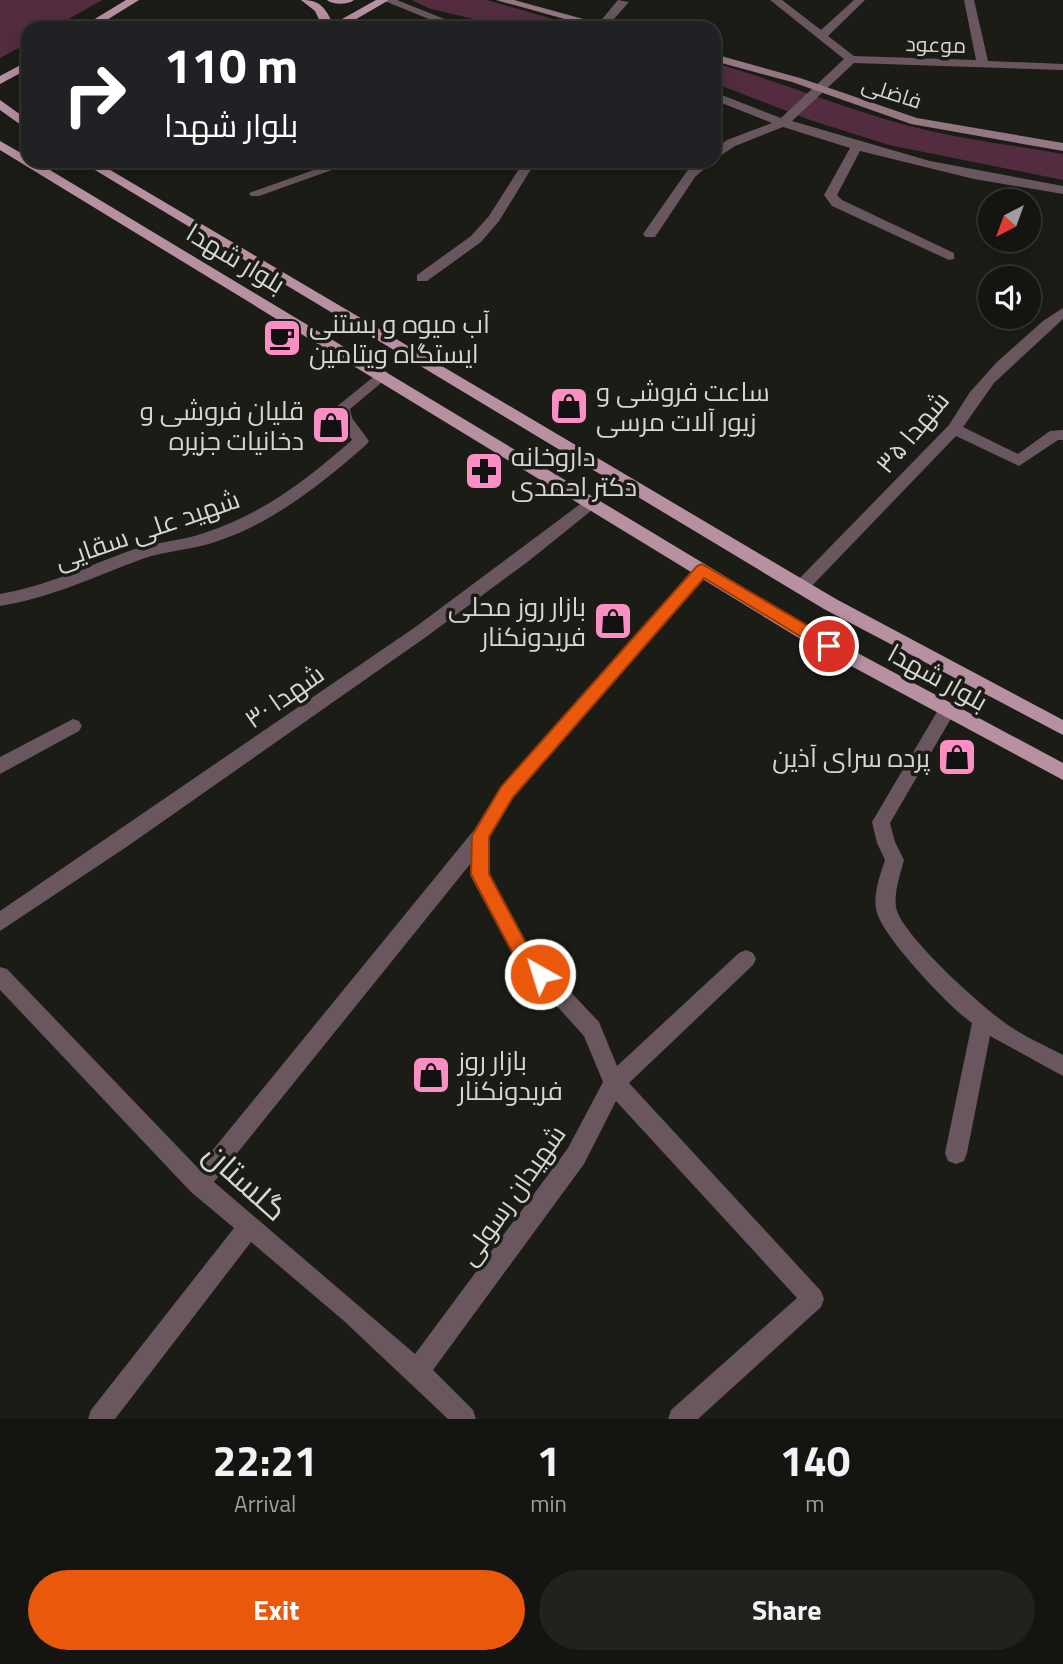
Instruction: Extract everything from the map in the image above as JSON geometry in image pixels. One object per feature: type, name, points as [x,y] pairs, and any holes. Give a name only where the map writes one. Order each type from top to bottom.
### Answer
[{"type":"main road","points":[[98,21],[134,0]]},
{"type":"main road","points":[[306,0],[320,9],[327,21]]},
{"type":"main road","points":[[332,0],[349,0]]},
{"type":"main road","points":[[344,21],[385,0]]},
{"type":"main road","points":[[501,0],[583,21]]},
{"type":"main road","name":"فاضلی","points":[[721,59],[820,88],[915,121],[1063,146]]},
{"type":"main road","points":[[0,81],[21,68]]},
{"type":"main road","points":[[0,104],[21,120]]},
{"type":"main road","name":"بلوار شهدا","points":[[0,145],[21,156]]},
{"type":"main road","name":"بلوار شهدا","points":[[43,168],[302,308],[801,587],[1063,728]]},
{"type":"main road","name":"بلوار شهدا","points":[[96,168],[302,308],[382,375],[805,632],[1063,772]]},
{"type":"street","points":[[385,0],[442,21]]},
{"type":"street","points":[[610,21],[624,2],[622,0]]},
{"type":"street","points":[[721,151],[731,143],[784,122],[851,59],[775,0]]},
{"type":"street","points":[[821,36],[860,0]]},
{"type":"street","points":[[969,0],[983,65]]},
{"type":"street","name":"موعود","points":[[851,59],[1063,66]]},
{"type":"street","points":[[721,99],[857,146],[939,167],[1063,190]]},
{"type":"street","points":[[857,146],[830,195],[836,203],[948,256]]},
{"type":"street","points":[[256,193],[330,168]]},
{"type":"street","points":[[422,278],[476,239],[494,218],[526,168]]},
{"type":"street","points":[[650,233],[691,174],[698,168]]},
{"type":"street","name":"شهدا ۳۵","points":[[801,587],[954,429],[964,409],[983,386],[1063,312]]},
{"type":"street","name":"شهید علی سقایی","points":[[0,600],[25,597],[140,553],[209,538],[255,520],[294,496],[361,441],[345,419],[342,408],[382,375]]},
{"type":"street","points":[[954,429],[1019,461],[1055,435],[1063,435]]},
{"type":"street","name":"شهدا ۳۰","points":[[0,922],[153,820],[460,605],[591,502]]},
{"type":"street","points":[[199,1184],[481,836],[507,792],[702,570]]},
{"type":"street","points":[[947,710],[881,822],[886,844],[895,860],[888,881],[886,911],[907,943],[973,1012],[1005,1035],[1063,1066]]},
{"type":"street","points":[[0,766],[73,726]]},
{"type":"street","points":[[481,836],[480,874],[517,944],[523,955],[593,1029],[614,1083],[813,1299],[680,1419]]},
{"type":"street","name":"شهیدان رسولی","points":[[417,1372],[576,1156],[614,1083],[746,959]]},
{"type":"street","name":"گلستان","points":[[0,976],[199,1184],[417,1372],[464,1419]]},
{"type":"street","points":[[957,1153],[983,1020]]},
{"type":"street","points":[[100,1419],[249,1226]]},
{"type":"shaded area","points":[[0,0],[102,0],[65,21],[21,21],[21,47],[0,58]]},
{"type":"shaded area","points":[[411,0],[487,0],[560,21],[482,21],[431,9]]},
{"type":"shaded area","points":[[721,65],[902,124],[963,138],[1063,154],[1063,180],[889,145],[813,121],[721,86]]},
{"type":"place","name":"آب میوه و بستنی ایستگاه ویتامین","points":[[282,338]]},
{"type":"place","name":"ساعت فروشی و زیور آلات مرسی","points":[[569,406]]},
{"type":"place","name":"قلیان فروشی و دخانیات جزیره","points":[[331,425]]},
{"type":"place","name":"داروخانه دکتر احمدی","points":[[484,471]]},
{"type":"place","name":"بازار روز محلی فریدونکنار","points":[[613,621]]},
{"type":"place","name":"پرده سرای آذین","points":[[957,757]]},
{"type":"place","name":"بازار روز فریدونکنار","points":[[431,1075]]},
{"type":"route","points":[[540,974],[523,955],[480,874],[481,836],[507,792],[583,704],[702,570],[829,646]]}]
